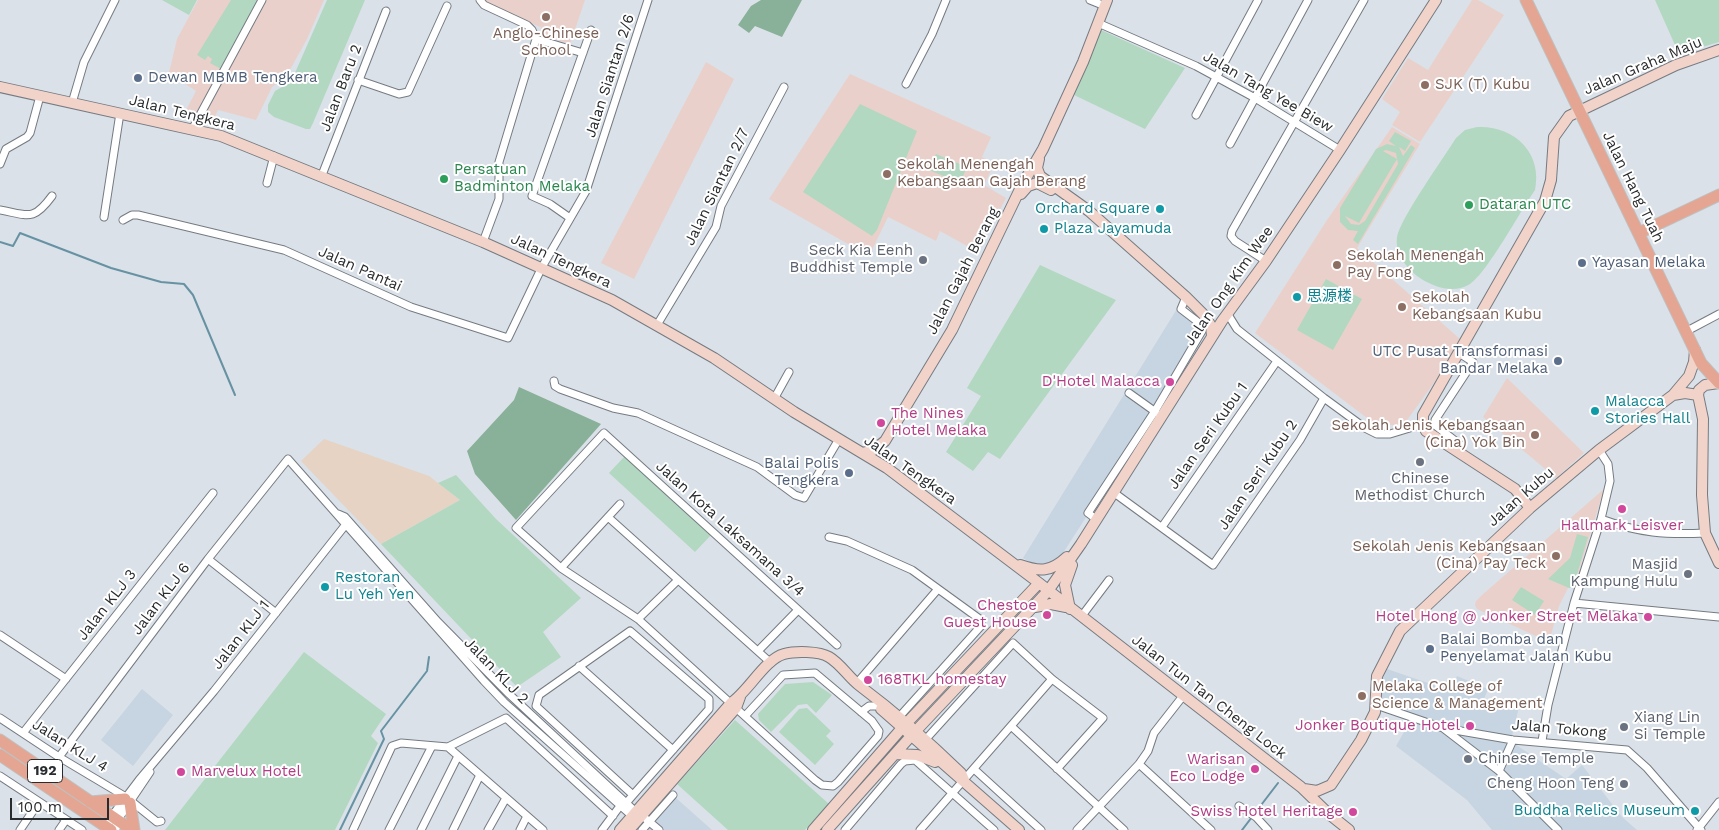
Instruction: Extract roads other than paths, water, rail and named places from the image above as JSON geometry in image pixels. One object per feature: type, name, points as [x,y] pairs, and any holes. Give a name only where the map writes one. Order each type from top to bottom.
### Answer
[{"type":"main road","name":"Jalan Ong Kim Wee","points":[[827,830],[914,733],[1035,607],[1048,591],[1081,544],[1158,413],[1227,313],[1266,261],[1436,0]]},
{"type":"main road","name":"Jalan Hang Tuah","points":[[1526,0],[1706,370],[1719,383]]},
{"type":"main road","name":"Jalan Gajah Berang","points":[[862,453],[874,450],[884,441],[952,330],[1034,163],[1043,149],[1106,3]]},
{"type":"main road","name":"Jalan Graha Maju","points":[[1423,424],[1423,414],[1545,201],[1551,180],[1552,143],[1562,122],[1579,110],[1684,62],[1719,50]]},
{"type":"main road","name":"Jalan Tengkera","points":[[0,87],[194,128],[322,175],[542,267],[657,324],[887,468],[1048,591]]},
{"type":"main road","points":[[1043,149],[1037,168],[1038,172],[1089,211],[1186,297],[1204,315],[1211,326],[1212,336]]},
{"type":"main road","points":[[1012,207],[1024,190],[1031,184],[1037,183],[1065,194]]},
{"type":"main road","points":[[1638,233],[1719,195]]},
{"type":"main road","name":"Jalan Kubu","points":[[1327,812],[1326,800],[1335,781],[1371,722],[1376,705],[1374,686],[1377,676],[1400,631],[1530,508],[1599,450],[1673,395],[1689,376],[1694,362],[1695,348]]},
{"type":"main road","points":[[1719,383],[1705,385],[1699,390],[1698,395],[1703,419],[1702,496],[1705,533],[1719,563]]},
{"type":"main road","points":[[1673,395],[1685,393],[1698,395]]},
{"type":"main road","points":[[1423,424],[1426,431],[1515,489],[1530,508]]},
{"type":"main road","points":[[884,441],[882,458],[887,468]]},
{"type":"main road","points":[[1013,563],[1033,570],[1049,570],[1060,564],[1081,544]]},
{"type":"main road","points":[[1035,607],[1051,604],[1070,609],[1066,592],[1066,578],[1081,544]]},
{"type":"main road","points":[[1013,563],[1026,581],[1025,599]]},
{"type":"main road","points":[[813,830],[903,722],[1039,583]]},
{"type":"main road","name":"Jalan Tun Tan Cheng Lock","points":[[1048,591],[1301,787],[1349,830]]},
{"type":"main road","points":[[630,830],[735,702],[771,663],[784,654],[821,654],[830,658],[903,722],[945,767]]},
{"type":"main road","points":[[858,684],[865,694],[878,706],[903,722]]},
{"type":"main road","points":[[620,830],[640,816],[653,803],[735,702]]},
{"type":"main road","points":[[914,733],[926,738],[961,773],[964,780]]},
{"type":"main road","name":"192","points":[[0,740],[90,802],[112,826]]},
{"type":"main road","name":"192","points":[[0,754],[112,826],[133,830]]},
{"type":"main road","points":[[895,754],[917,755],[945,767],[964,780],[1019,830]]},
{"type":"main road","points":[[1301,787],[1317,791],[1327,788],[1335,781]]},
{"type":"main road","points":[[90,802],[128,800],[133,830]]},
{"type":"street","points":[[72,103],[84,62],[115,0]]},
{"type":"street","points":[[194,128],[262,0]]},
{"type":"street","points":[[480,0],[484,5],[527,25],[532,30],[536,39],[499,162],[499,199],[483,242]]},
{"type":"street","name":"Jalan Siantan 2/6","points":[[542,267],[586,190],[648,0]]},
{"type":"street","points":[[906,84],[932,34],[946,0]]},
{"type":"street","points":[[1090,0],[1106,3]]},
{"type":"street","points":[[1196,114],[1258,0]]},
{"type":"street","points":[[1230,144],[1308,0]]},
{"type":"street","points":[[1266,261],[1235,241],[1231,236],[1232,231],[1364,0]]},
{"type":"street","points":[[358,80],[399,94],[408,92],[447,6]]},
{"type":"street","name":"Jalan Baru 2","points":[[322,175],[386,11]]},
{"type":"street","name":"Jalan Tang Yee Biew","points":[[1098,23],[1217,77],[1256,98],[1340,150]]},
{"type":"street","points":[[570,218],[550,204],[532,196],[591,30]]},
{"type":"street","points":[[536,39],[583,53]]},
{"type":"street","name":"Jalan Siantan 2/7","points":[[657,324],[716,227],[721,206],[784,86]]},
{"type":"street","points":[[0,164],[6,148],[27,137],[30,133],[40,96]]},
{"type":"street","points":[[104,218],[120,113]]},
{"type":"street","points":[[267,183],[274,156]]},
{"type":"street","points":[[0,210],[33,215],[41,212],[52,196]]},
{"type":"street","name":"Jalan Pantai","points":[[123,220],[132,215],[138,215],[284,250],[411,307],[508,338],[542,267]]},
{"type":"street","points":[[1096,519],[1088,514],[1158,413],[1202,331],[1198,322],[1181,309],[1186,297]]},
{"type":"street","points":[[1227,313],[1236,329],[1365,428],[1377,434],[1390,434],[1423,424]]},
{"type":"street","points":[[1687,331],[1719,314]]},
{"type":"street","points":[[1220,325],[1236,329]]},
{"type":"street","points":[[1459,353],[1473,362],[1435,420],[1436,426],[1462,446]]},
{"type":"street","name":"Jalan Seri Kubu 1","points":[[1162,527],[1277,361]]},
{"type":"street","points":[[774,399],[789,372]]},
{"type":"street","points":[[554,380],[556,386],[560,389],[613,408],[638,414],[758,467],[795,495],[804,498],[839,439]]},
{"type":"street","points":[[1129,393],[1158,413]]},
{"type":"street","name":"Jalan Seri Kubu 2","points":[[1162,527],[1213,565],[1300,440],[1324,398]]},
{"type":"street","name":"Jalan Kota Laksamana 3/4","points":[[561,568],[516,528],[604,433],[837,645]]},
{"type":"street","points":[[1542,741],[1548,705],[1574,603],[1601,519],[1611,472],[1599,450]]},
{"type":"street","name":"Jalan KLJ 2","points":[[288,459],[436,623],[504,702],[624,804],[659,830]]},
{"type":"street","name":"Jalan KLJ 6","points":[[59,757],[208,559],[288,459]]},
{"type":"street","points":[[1113,492],[1162,527]]},
{"type":"street","name":"Jalan KLJ 3","points":[[23,733],[213,494]]},
{"type":"street","points":[[620,504],[561,568],[638,619],[735,702],[745,716],[815,780],[828,787],[838,782],[878,736],[878,727],[819,674],[783,675],[745,716]]},
{"type":"street","points":[[608,517],[771,663]]},
{"type":"street","points":[[1601,519],[1624,528],[1649,533],[1705,533]]},
{"type":"street","name":"Jalan KLJ 1","points":[[112,826],[128,800],[154,766],[347,523]]},
{"type":"street","points":[[829,537],[847,541],[912,570],[981,620],[981,626],[903,722]]},
{"type":"street","points":[[208,559],[276,613]]},
{"type":"street","points":[[638,619],[678,580]]},
{"type":"street","points":[[1081,617],[1109,580]]},
{"type":"street","points":[[858,684],[938,589]]},
{"type":"street","points":[[1574,603],[1719,617]]},
{"type":"street","points":[[758,652],[798,610]]},
{"type":"street","points":[[602,830],[613,816],[633,795],[709,709],[709,699],[630,631],[539,695],[536,706],[633,795]]},
{"type":"street","points":[[0,635],[66,679]]},
{"type":"street","points":[[926,738],[1013,643],[1052,679],[1103,718],[1057,769]]},
{"type":"street","points":[[579,666],[673,750]]},
{"type":"street","points":[[920,830],[1052,679]]},
{"type":"street","points":[[1077,830],[1140,764],[1148,750],[1154,733],[1183,696]]},
{"type":"street","points":[[1376,705],[1443,728],[1499,771],[1556,829]]},
{"type":"street","points":[[861,712],[869,706],[878,706]]},
{"type":"street","name":"Jalan KLJ 4","points":[[0,718],[128,800],[157,822],[161,821]]},
{"type":"street","points":[[353,830],[392,746],[401,743],[448,747],[506,718],[613,816]]},
{"type":"street","points":[[1011,726],[1124,830]]},
{"type":"street","name":"Jalan Tokong","points":[[1443,728],[1513,740],[1615,748],[1632,752],[1699,829]]},
{"type":"street","points":[[1499,771],[1513,740]]},
{"type":"street","points":[[389,830],[432,746]]},
{"type":"street","points":[[448,747],[543,830]]},
{"type":"street","points":[[421,830],[458,756]]},
{"type":"street","points":[[845,830],[901,764],[905,761],[914,760],[994,830]]},
{"type":"street","points":[[1140,764],[1211,830]]},
{"type":"street","points":[[974,768],[1041,830]]},
{"type":"street","points":[[453,830],[480,775]]},
{"type":"street","points":[[0,776],[82,830]]},
{"type":"street","points":[[642,830],[640,816],[673,796]]},
{"type":"street","points":[[488,830],[506,798]]},
{"type":"street","points":[[20,830],[39,802]]},
{"type":"street","points":[[1699,829],[1719,802]]},
{"type":"street","points":[[1239,806],[1256,817],[1268,830]]},
{"type":"street","points":[[520,830],[527,816]]},
{"type":"street","points":[[59,830],[66,820]]},
{"type":"waterway","points":[[0,242],[13,246],[20,233],[111,268],[161,282],[184,284],[193,295],[235,395]]},
{"type":"waterway","points":[[340,830],[384,739],[381,731],[427,671],[429,657]]},
{"type":"waterway","points":[[1255,813],[1278,783]]},
{"type":"waterway","points":[[1242,830],[1252,817]]},
{"type":"place","name":"Anglo-Chinese School","points":[[546,17]]},
{"type":"place","name":"Dewan MBMB Tengkera","points":[[138,78]]},
{"type":"place","name":"SJK (T) Kubu","points":[[1425,85]]},
{"type":"place","name":"Sekolah Menengah Kebangsaan Gajah Berang","points":[[887,174]]},
{"type":"place","name":"Persatuan Badminton Melaka","points":[[444,179]]},
{"type":"place","name":"Dataran UTC","points":[[1469,205]]},
{"type":"place","name":"Orchard Square","points":[[1160,209]]},
{"type":"place","name":"Plaza Jayamuda","points":[[1044,229]]},
{"type":"place","name":"Seck Kia Eenh Buddhist Temple","points":[[923,260]]},
{"type":"place","name":"Yayasan Melaka","points":[[1582,263]]},
{"type":"place","name":"Sekolah Menengah Pay Fong","points":[[1337,265]]},
{"type":"place","name":"思源楼","points":[[1297,297]]},
{"type":"place","name":"Sekolah Kebangsaan Kubu","points":[[1402,307]]},
{"type":"place","name":"UTC Pusat Transformasi Bandar Melaka","points":[[1558,361]]},
{"type":"place","name":"D'Hotel Malacca","points":[[1170,382]]},
{"type":"place","name":"Malacca Stories Hall","points":[[1595,411]]},
{"type":"place","name":"The Nines Hotel Melaka","points":[[881,423]]},
{"type":"place","name":"Sekolah Jenis Kebangsaan (Cina) Yok Bin","points":[[1535,435]]},
{"type":"place","name":"Chinese Methodist Church","points":[[1420,462]]},
{"type":"place","name":"Balai Polis Tengkera","points":[[849,473]]},
{"type":"place","name":"Hallmark Leisver","points":[[1622,509]]},
{"type":"place","name":"Sekolah Jenis Kebangsaan (Cina) Pay Teck","points":[[1556,556]]},
{"type":"place","name":"Masjid Kampung Hulu","points":[[1688,574]]},
{"type":"place","name":"Restoran Lu Yeh Yen","points":[[325,587]]},
{"type":"place","name":"Chestoe Guest House","points":[[1047,615]]},
{"type":"place","name":"Hotel Hong @ Jonker Street Melaka","points":[[1648,617]]},
{"type":"place","name":"Balai Bomba dan Penyelamat Jalan Kubu","points":[[1430,649]]},
{"type":"place","name":"168TKL homestay","points":[[868,680]]},
{"type":"place","name":"Melaka College of Science & Management","points":[[1362,696]]},
{"type":"place","name":"Jonker Boutique Hotel","points":[[1470,726]]},
{"type":"place","name":"Xiang Lin Si Temple","points":[[1624,727]]},
{"type":"place","name":"Chinese Temple","points":[[1468,759]]},
{"type":"place","name":"Warisan Eco Lodge","points":[[1255,769]]},
{"type":"place","name":"Marvelux Hotel","points":[[181,772]]},
{"type":"place","name":"Cheng Hoon Teng","points":[[1624,784]]},
{"type":"place","name":"Buddha Relics Museum","points":[[1695,811]]},
{"type":"place","name":"Swiss Hotel Heritage","points":[[1353,812]]}]
